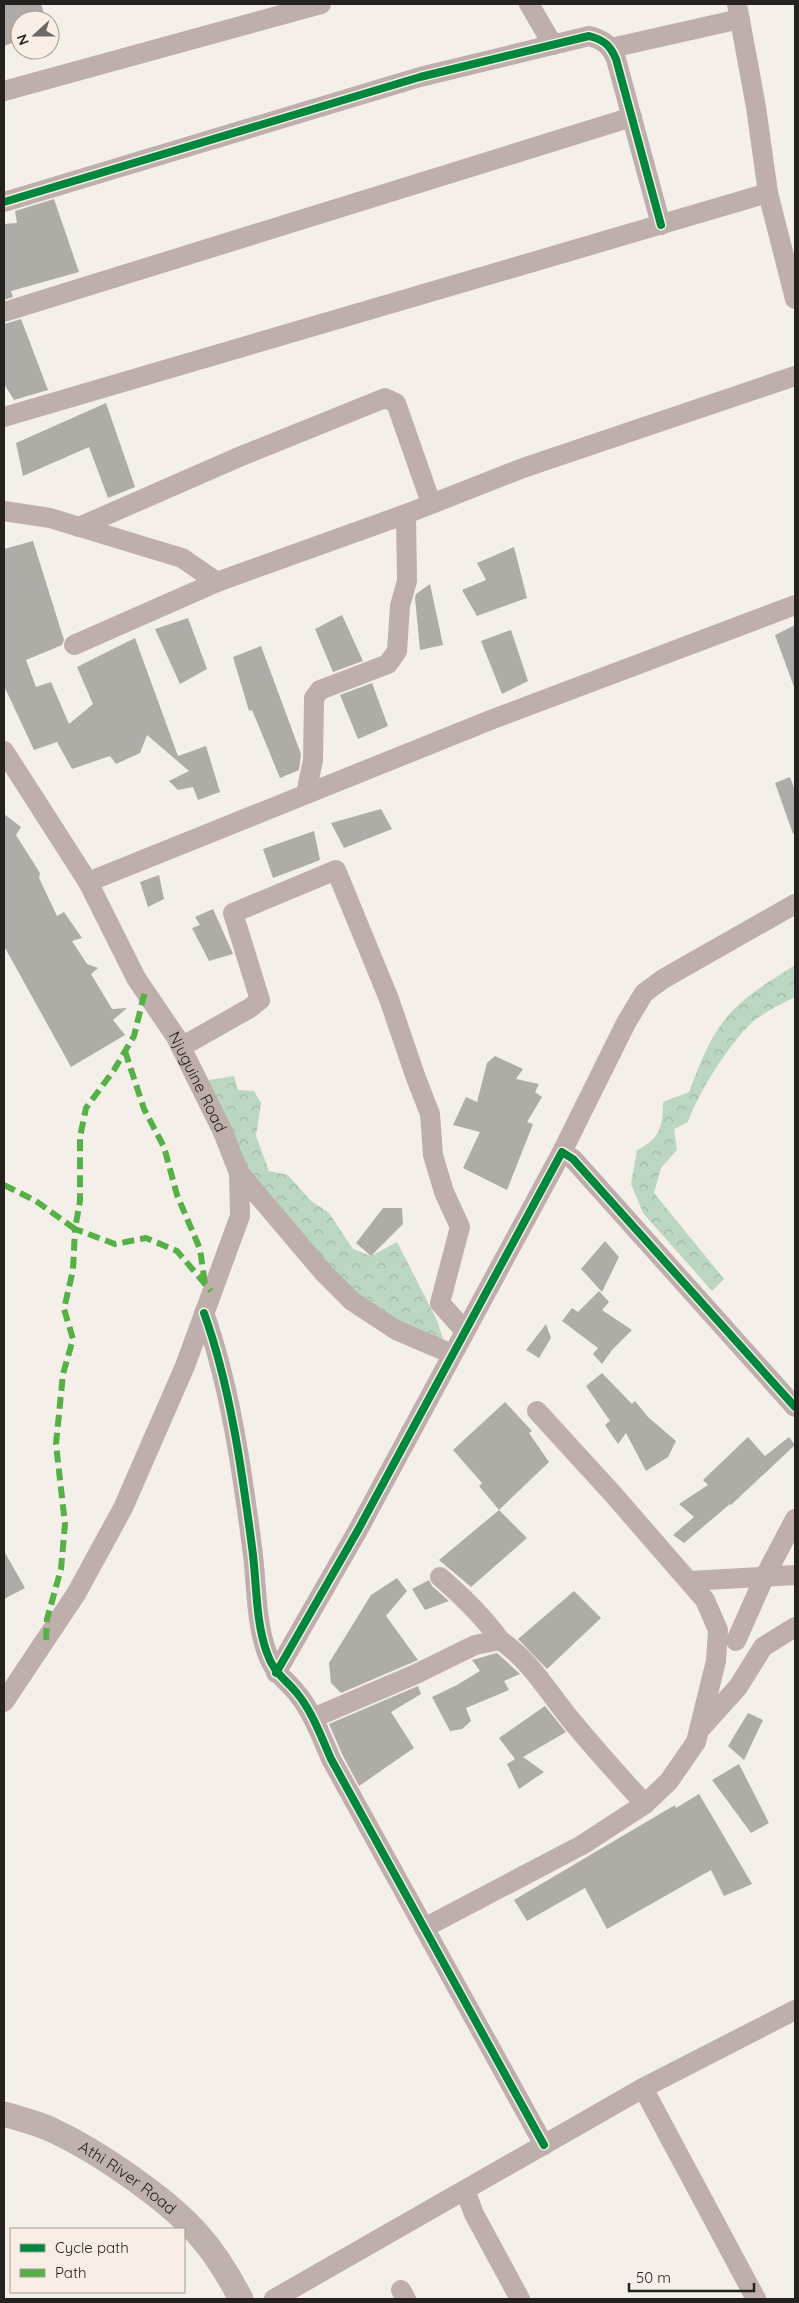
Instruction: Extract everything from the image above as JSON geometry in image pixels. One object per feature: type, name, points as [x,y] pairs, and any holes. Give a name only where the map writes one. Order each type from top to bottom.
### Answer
[{"type":"main road","name":"Athi River Road","points":[[4,2114],[54,2131],[108,2162],[160,2199],[197,2232],[229,2275],[241,2299]]},
{"type":"street","points":[[4,91],[321,4]]},
{"type":"street","points":[[529,4],[553,45]]},
{"type":"street","points":[[611,48],[738,11],[756,107],[768,192],[795,299]]},
{"type":"street","points":[[4,202],[420,77],[589,36],[602,40],[611,48],[661,225]]},
{"type":"street","points":[[4,312],[632,117]]},
{"type":"street","points":[[4,417],[768,192]]},
{"type":"street","points":[[74,645],[217,582],[406,514],[523,468],[795,376]]},
{"type":"street","points":[[79,527],[239,457],[385,398],[396,403],[431,503]]},
{"type":"street","points":[[4,511],[50,518],[182,558],[217,582]]},
{"type":"street","points":[[306,794],[313,760],[314,698],[320,690],[388,664],[397,652],[400,606],[407,581],[406,514]]},
{"type":"street","points":[[88,882],[492,719],[795,604]]},
{"type":"street","name":"Njuguine Road","points":[[4,751],[88,882],[136,978],[181,1047],[223,1132],[239,1173],[324,1273],[346,1295],[396,1330],[452,1354]]},
{"type":"street","points":[[181,1047],[250,1008],[260,1000],[233,912],[336,870],[390,999],[430,1114],[434,1155],[444,1192],[460,1226],[440,1303],[465,1331]]},
{"type":"street","points":[[276,1673],[358,1530],[562,1152],[626,1023],[644,993],[663,979],[795,904]]},
{"type":"street","points":[[562,1152],[573,1159],[795,1407]]},
{"type":"street","points":[[4,1702],[76,1594],[123,1508],[185,1366],[240,1216],[239,1173]]},
{"type":"street","points":[[204,1313],[214,1344],[238,1454],[251,1539],[261,1629],[266,1652],[276,1673],[296,1692],[313,1718],[331,1759],[544,2145]]},
{"type":"street","points":[[424,1928],[582,1845],[646,1804],[669,1781],[696,1742],[716,1661],[718,1630],[705,1600],[612,1492],[537,1411]]},
{"type":"street","points":[[736,1641],[764,1578],[795,1519]]},
{"type":"street","points":[[690,1582],[795,1575]]},
{"type":"street","points":[[440,1577],[466,1600],[500,1640],[528,1664],[570,1719],[646,1804]]},
{"type":"street","points":[[699,1730],[738,1687],[764,1647],[795,1627]]},
{"type":"street","points":[[718,1630],[759,1654]]},
{"type":"street","points":[[313,1718],[416,1674],[475,1645],[500,1640]]},
{"type":"street","points":[[274,2299],[643,2088],[795,2010]]},
{"type":"street","points":[[643,2088],[756,2299]]},
{"type":"street","points":[[464,2190],[474,2214],[520,2299]]},
{"type":"green space","points":[[795,965],[795,997],[755,1020],[726,1053],[707,1082],[688,1122],[674,1129],[677,1150],[661,1168],[654,1193],[724,1279],[712,1291],[643,1213],[631,1184],[637,1150],[651,1141],[659,1131],[663,1102],[689,1092],[708,1047],[717,1030],[730,1013],[756,990]]},
{"type":"green space","points":[[234,1076],[238,1090],[254,1091],[261,1103],[256,1136],[269,1171],[288,1175],[311,1201],[329,1213],[353,1249],[371,1256],[397,1242],[437,1320],[443,1339],[396,1330],[352,1301],[239,1173],[197,1082]]},
{"type":"building","points":[[4,4],[41,4],[43,10],[10,10],[10,44],[4,46]]},
{"type":"building","points":[[54,199],[79,272],[11,291],[13,297],[4,300],[4,224],[17,223],[15,211]]},
{"type":"building","points":[[21,319],[48,390],[14,400],[4,384],[4,324]]},
{"type":"building","points":[[106,403],[135,487],[108,498],[89,447],[23,476],[16,443]]},
{"type":"building","points":[[33,541],[64,640],[62,645],[26,660],[36,687],[51,682],[69,724],[93,704],[77,667],[135,638],[178,756],[206,746],[220,792],[198,800],[193,787],[178,790],[169,781],[189,771],[147,735],[140,753],[116,764],[110,756],[72,769],[57,742],[34,750],[4,686],[4,549]]},
{"type":"building","points":[[514,547],[527,598],[477,616],[462,590],[486,580],[477,563]]},
{"type":"building","points":[[430,584],[443,645],[420,650],[415,598],[416,594]]},
{"type":"building","points":[[342,615],[363,661],[333,672],[315,629]]},
{"type":"building","points":[[188,618],[207,669],[180,684],[155,629]]},
{"type":"building","points":[[795,625],[795,686],[794,687],[775,635]]},
{"type":"building","points":[[511,630],[528,681],[502,694],[481,641]]},
{"type":"building","points":[[261,646],[301,754],[299,770],[280,778],[252,710],[249,711],[233,657]]},
{"type":"building","points":[[372,683],[388,726],[358,739],[340,695]]},
{"type":"building","points":[[790,777],[795,790],[795,833],[793,834],[775,783]]},
{"type":"building","points":[[381,809],[392,829],[344,848],[331,823]]},
{"type":"building","points":[[4,814],[21,827],[16,835],[40,873],[39,878],[57,916],[64,912],[82,938],[72,941],[87,964],[98,968],[91,974],[112,1009],[127,1008],[113,1020],[125,1035],[71,1067],[4,946]]},
{"type":"building","points":[[314,831],[320,860],[273,878],[263,849]]},
{"type":"building","points":[[159,875],[164,899],[148,907],[140,882]]},
{"type":"building","points":[[213,909],[233,954],[209,961],[192,928],[200,925],[195,917]]},
{"type":"building","points":[[495,1056],[523,1069],[516,1079],[539,1084],[535,1092],[542,1097],[527,1122],[533,1124],[507,1190],[463,1168],[480,1132],[453,1125],[466,1097],[477,1102],[487,1063]]},
{"type":"building","points":[[383,1208],[402,1208],[403,1224],[371,1256],[356,1243]]},
{"type":"building","points":[[605,1241],[619,1257],[602,1292],[581,1269]]},
{"type":"building","points":[[599,1291],[609,1302],[602,1310],[632,1330],[612,1350],[602,1364],[593,1354],[598,1348],[562,1321],[572,1308],[578,1312]]},
{"type":"building","points":[[546,1324],[551,1338],[539,1358],[526,1350]]},
{"type":"building","points":[[602,1373],[632,1404],[635,1401],[648,1417],[676,1441],[668,1457],[646,1471],[626,1433],[618,1444],[605,1425],[610,1421],[586,1386]]},
{"type":"building","points":[[505,1402],[532,1431],[529,1433],[549,1462],[499,1510],[479,1486],[482,1483],[453,1450]]},
{"type":"building","points":[[748,1437],[765,1456],[789,1437],[795,1445],[731,1505],[684,1543],[673,1535],[694,1517],[679,1504],[708,1485],[703,1480]]},
{"type":"building","points":[[499,1510],[527,1538],[471,1587],[439,1560]]},
{"type":"building","points":[[4,1551],[25,1588],[4,1599]]},
{"type":"building","points":[[397,1578],[407,1591],[386,1616],[418,1660],[341,1693],[331,1683],[329,1663],[371,1595]]},
{"type":"building","points":[[429,1580],[432,1586],[449,1601],[425,1610],[412,1589]]},
{"type":"building","points":[[574,1591],[601,1618],[547,1669],[518,1639]]},
{"type":"building","points":[[497,1653],[520,1674],[504,1681],[509,1690],[466,1708],[471,1721],[462,1729],[450,1731],[432,1697],[480,1671],[472,1660]]},
{"type":"building","points":[[418,1686],[421,1694],[391,1712],[414,1748],[359,1786],[329,1724]]},
{"type":"building","points":[[545,1706],[566,1732],[523,1757],[544,1772],[519,1789],[507,1764],[515,1759],[499,1738]]},
{"type":"building","points":[[748,1713],[763,1720],[744,1760],[728,1746]]},
{"type":"building","points":[[739,1764],[769,1823],[751,1833],[712,1780]]},
{"type":"building","points":[[699,1794],[752,1884],[724,1896],[711,1870],[607,1929],[585,1888],[527,1921],[514,1900],[675,1805],[676,1808]]},
{"type":"marked path","points":[[4,1185],[36,1201],[75,1229],[80,1201],[80,1137],[86,1108],[114,1070],[134,1036],[145,991]]},
{"type":"marked path","points":[[125,1051],[144,1109],[164,1147],[177,1195],[200,1249],[205,1284]]},
{"type":"marked path","points":[[46,1640],[47,1619],[61,1569],[65,1524],[56,1444],[63,1374],[73,1339],[64,1309],[73,1270],[75,1229],[115,1244],[146,1238],[177,1251],[211,1291]]},
{"type":"cycle path","points":[[4,202],[420,77],[589,36],[599,39],[606,44],[616,59],[661,225]]},
{"type":"cycle path","points":[[276,1673],[358,1530],[562,1152],[573,1159],[795,1407]]},
{"type":"cycle path","points":[[204,1313],[221,1369],[234,1428],[254,1560],[260,1627],[267,1653],[276,1670],[302,1699],[331,1759],[544,2145]]}]
